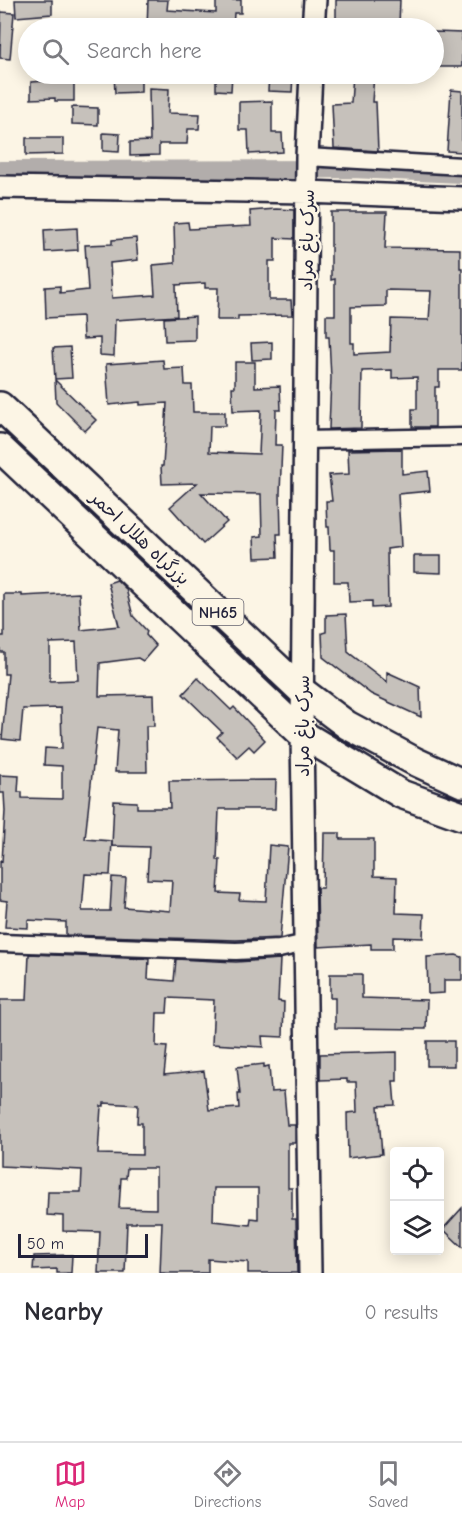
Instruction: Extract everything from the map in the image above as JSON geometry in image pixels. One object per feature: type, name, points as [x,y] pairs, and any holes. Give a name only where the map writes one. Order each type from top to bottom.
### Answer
[{"type":"highway","name":"بزرگراه هلال احمر","points":[[0,406],[303,692],[347,725],[414,761],[462,783]]},
{"type":"highway","name":"بزرگراه هلال احمر","points":[[0,448],[302,734],[401,794],[462,816]]},
{"type":"street","points":[[314,18],[315,0]]},
{"type":"street","name":"سرک باغ مراد","points":[[310,1273],[302,734],[307,157],[311,84]]},
{"type":"street","points":[[307,157],[462,166]]},
{"type":"street","points":[[0,187],[308,185],[462,198]]},
{"type":"street","points":[[305,440],[461,437]]},
{"type":"street","points":[[0,943],[236,951],[279,949],[306,943]]},
{"type":"building","points":[[15,0],[52,0],[52,14],[16,17]]},
{"type":"building","points":[[148,0],[168,0],[167,10],[216,13],[216,0],[241,0],[241,13],[234,13],[234,18],[147,18]]},
{"type":"building","points":[[336,0],[400,0],[399,18],[336,18]]},
{"type":"building","points":[[1,12],[14,13],[10,59],[0,58]]},
{"type":"building","points":[[444,32],[462,33],[462,67],[444,67]]},
{"type":"building","points":[[31,84],[74,84],[74,101],[55,101],[55,98],[31,99]]},
{"type":"building","points":[[115,84],[141,84],[141,92],[115,93]]},
{"type":"building","points":[[216,84],[231,84],[231,91],[216,90]]},
{"type":"building","points":[[268,84],[292,84],[292,92],[268,91]]},
{"type":"building","points":[[352,84],[373,84],[372,102],[376,102],[378,151],[334,148],[332,104],[351,103]]},
{"type":"building","points":[[149,88],[169,89],[168,113],[200,114],[199,129],[188,129],[187,144],[159,144],[159,155],[130,156],[130,142],[150,141]]},
{"type":"building","points":[[451,90],[462,91],[462,152],[447,151]]},
{"type":"building","points":[[272,101],[272,133],[282,133],[283,152],[249,154],[248,130],[239,130],[239,102]]},
{"type":"building","points":[[72,107],[98,108],[98,125],[72,124]]},
{"type":"building","points":[[103,133],[120,134],[119,152],[103,151]]},
{"type":"building","points":[[26,138],[63,138],[63,154],[26,155]]},
{"type":"building","points":[[294,210],[294,239],[275,238],[275,261],[269,261],[269,300],[291,300],[292,315],[238,316],[238,320],[217,320],[218,288],[205,288],[205,283],[176,285],[177,316],[115,320],[114,356],[100,355],[100,338],[83,339],[82,316],[46,318],[45,287],[60,286],[60,293],[88,290],[85,245],[112,244],[112,240],[136,238],[138,260],[110,263],[112,298],[155,295],[153,265],[175,263],[174,223],[188,222],[189,229],[251,226],[250,211]]},
{"type":"building","points":[[331,212],[387,212],[385,248],[460,249],[462,370],[439,370],[439,387],[435,387],[435,427],[412,427],[412,409],[417,409],[417,377],[392,378],[392,370],[362,371],[361,428],[329,429],[331,378],[326,315],[335,315],[335,279],[331,280]],"holes":[[[386,290],[431,291],[429,320],[391,319],[390,352],[354,354],[354,343],[351,343],[351,307],[386,306]]]},
{"type":"building","points":[[77,228],[78,250],[45,252],[44,230]]},
{"type":"building","points":[[195,316],[195,340],[165,341],[164,318]]},
{"type":"building","points":[[272,342],[272,359],[252,360],[251,343]]},
{"type":"building","points":[[70,347],[72,378],[55,379],[53,348]]},
{"type":"building","points":[[163,360],[164,369],[184,368],[185,385],[192,385],[193,412],[225,412],[225,426],[210,426],[209,452],[259,454],[261,410],[233,411],[232,387],[235,387],[235,362],[255,362],[255,387],[280,386],[281,410],[276,410],[275,445],[282,445],[281,534],[277,534],[278,557],[255,558],[254,537],[262,536],[261,494],[201,493],[227,522],[203,544],[170,507],[197,483],[162,484],[161,466],[163,466],[167,403],[140,405],[140,402],[109,405],[106,364]]},
{"type":"building","points":[[55,380],[96,420],[85,431],[56,402]]},
{"type":"building","points":[[402,449],[402,474],[428,471],[430,491],[398,494],[401,547],[387,549],[388,607],[372,608],[372,601],[349,602],[348,582],[334,582],[334,550],[330,550],[329,527],[327,527],[326,501],[332,501],[329,475],[349,474],[348,450]]},
{"type":"building","points":[[414,556],[441,556],[441,573],[414,572]]},
{"type":"building","points":[[117,580],[126,589],[133,616],[147,631],[146,635],[156,646],[143,661],[138,658],[100,663],[99,696],[153,695],[154,726],[146,726],[147,772],[115,772],[118,730],[97,728],[85,839],[112,841],[110,875],[85,874],[82,911],[110,911],[112,877],[126,878],[124,907],[170,911],[172,880],[147,879],[149,847],[112,846],[114,801],[137,802],[137,808],[170,808],[169,781],[276,780],[275,809],[219,809],[217,860],[220,860],[218,893],[240,894],[239,900],[266,901],[269,845],[288,847],[280,938],[236,940],[66,935],[66,922],[28,920],[28,928],[5,927],[7,901],[0,900],[0,861],[2,862],[5,811],[4,793],[0,793],[0,775],[19,776],[18,792],[22,792],[22,798],[62,799],[62,766],[44,765],[45,748],[62,749],[61,708],[23,709],[20,741],[2,739],[8,674],[4,674],[4,652],[0,652],[0,636],[4,636],[4,594],[22,594],[22,596],[79,593],[81,630],[119,626],[108,583]],"holes":[[[76,642],[78,680],[50,681],[50,643]]]},
{"type":"building","points":[[346,614],[348,652],[387,682],[387,672],[420,687],[421,717],[371,694],[323,657],[322,633],[326,632],[326,615]]},
{"type":"building","points":[[198,678],[231,710],[234,707],[265,740],[254,751],[249,746],[237,757],[217,737],[222,732],[183,694]]},
{"type":"building","points":[[324,833],[340,833],[340,839],[374,839],[374,876],[397,877],[396,913],[424,914],[423,938],[393,937],[393,949],[371,949],[371,944],[318,947],[317,888],[323,888]]},
{"type":"building","points":[[29,954],[149,959],[148,979],[174,981],[176,959],[236,962],[280,959],[278,1001],[284,1002],[283,1037],[262,1036],[263,1047],[212,1044],[214,1000],[168,998],[167,1013],[157,1013],[156,1046],[167,1047],[164,1075],[204,1071],[209,1110],[239,1108],[237,1067],[264,1064],[264,1067],[269,1066],[271,1092],[284,1091],[287,1125],[295,1125],[295,1143],[288,1143],[288,1188],[292,1188],[292,1219],[296,1219],[297,1273],[248,1273],[248,1262],[208,1259],[208,1273],[160,1273],[162,1222],[136,1222],[127,1223],[125,1273],[98,1273],[100,1232],[63,1231],[63,1216],[47,1215],[48,1192],[81,1192],[82,1170],[0,1166],[0,1000],[27,1000]],"holes":[[[104,1103],[138,1105],[137,1123],[142,1123],[142,1155],[98,1154],[101,1106],[104,1106]],[[127,1168],[156,1168],[156,1209],[119,1208],[121,1178],[126,1178]],[[214,1188],[258,1188],[258,1219],[251,1218],[250,1225],[213,1221]]]},
{"type":"building","points":[[456,955],[462,957],[462,980],[444,980],[444,993],[428,994],[427,957]]},
{"type":"building","points":[[330,974],[362,974],[362,998],[427,1000],[426,1029],[335,1028],[335,998],[330,998]]},
{"type":"building","points":[[427,1041],[454,1041],[454,1066],[427,1066]]},
{"type":"building","points":[[397,1052],[397,1081],[393,1081],[395,1105],[378,1106],[382,1154],[348,1158],[347,1113],[357,1112],[356,1082],[347,1082],[347,1079],[320,1080],[320,1054]]},
{"type":"building","points":[[462,1208],[462,1247],[444,1228]]},
{"type":"building","points":[[72,1255],[71,1273],[57,1273],[57,1269],[33,1270],[34,1256]]},
{"type":"waterway","points":[[0,170],[352,169],[460,174]]}]
